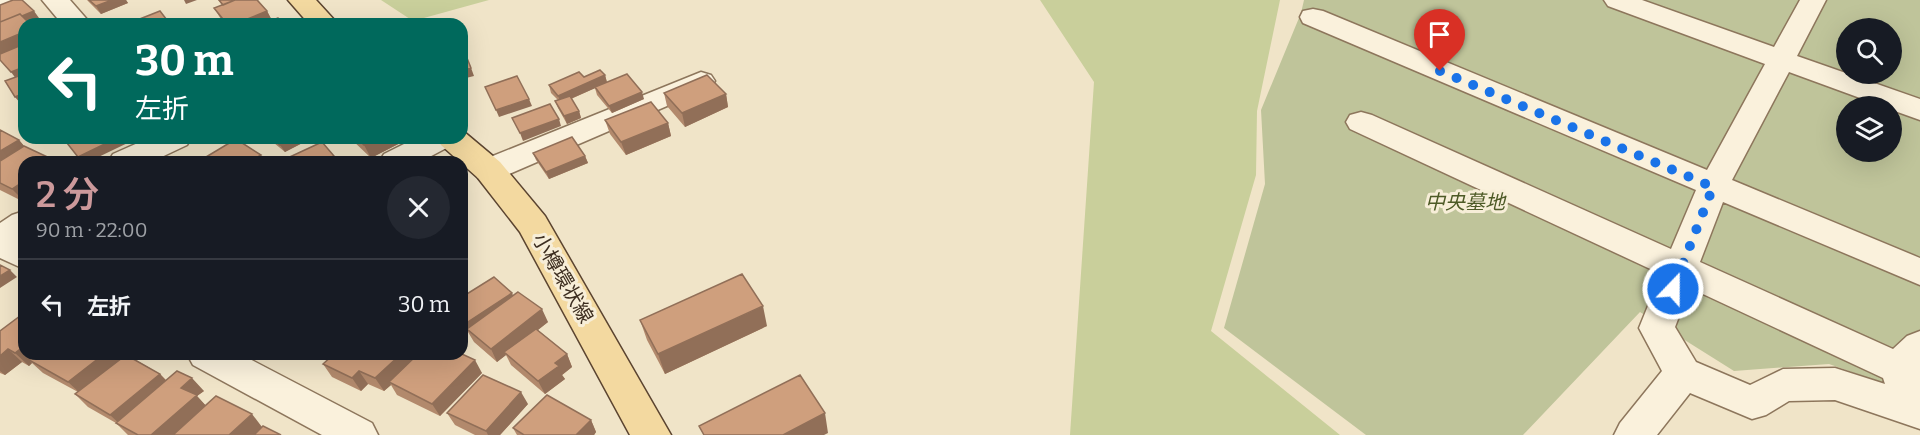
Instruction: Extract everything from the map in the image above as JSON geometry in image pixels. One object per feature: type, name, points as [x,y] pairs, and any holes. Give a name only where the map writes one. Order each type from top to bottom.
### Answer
[{"type":"main road","points":[[301,0],[318,18]]},
{"type":"main road","name":"小樽環状線","points":[[459,144],[489,170],[532,225],[651,435]]},
{"type":"street","points":[[0,2],[6,0]]},
{"type":"street","points":[[55,0],[72,18]]},
{"type":"street","points":[[1617,0],[1920,110]]},
{"type":"street","points":[[1361,122],[1680,269],[1909,357],[1917,410],[1835,384],[1783,385],[1752,403],[1683,373],[1657,328],[1680,269],[1713,187],[1813,0]]},
{"type":"street","points":[[1313,17],[1713,187],[1920,272]]},
{"type":"street","points":[[489,170],[701,81]]},
{"type":"street","points":[[137,156],[163,144]]},
{"type":"street","points":[[406,156],[430,144]]},
{"type":"street","points":[[18,228],[0,241],[18,252]]},
{"type":"street","points":[[217,360],[358,435]]},
{"type":"street","points":[[1634,435],[1683,373]]},
{"type":"green space","points":[[381,0],[489,0],[424,18],[408,18]]},
{"type":"green space","points":[[1040,0],[1280,0],[1257,111],[1256,175],[1211,331],[1340,435],[1070,435],[1094,82]]},
{"type":"green space","name":"中央墓地","points":[[1304,0],[1920,0],[1920,396],[1829,364],[1734,371],[1640,312],[1523,435],[1366,435],[1224,328],[1265,184],[1261,110],[1301,13]]},
{"type":"building","points":[[13,0],[22,0],[34,11],[0,22],[0,5]]},
{"type":"building","points":[[89,0],[112,0],[96,6]]},
{"type":"building","points":[[219,0],[235,0],[223,5]]},
{"type":"building","points":[[235,0],[257,0],[267,11],[250,18],[222,18],[214,8]]},
{"type":"building","points":[[160,11],[165,18],[142,18]]},
{"type":"building","points":[[20,14],[24,18],[18,18],[18,34],[0,42],[0,22]]},
{"type":"building","points":[[18,46],[18,69],[11,72],[0,60],[0,54]]},
{"type":"building","points":[[600,70],[605,75],[558,96],[549,85],[579,72],[584,77]]},
{"type":"building","points":[[627,74],[642,92],[609,106],[595,87]]},
{"type":"building","points":[[707,75],[726,94],[682,113],[664,93]]},
{"type":"building","points":[[18,76],[18,96],[15,97],[5,81]]},
{"type":"building","points":[[517,76],[529,99],[496,110],[485,87]]},
{"type":"building","points":[[570,96],[579,111],[564,116],[555,101]]},
{"type":"building","points":[[651,102],[668,123],[621,142],[605,120]]},
{"type":"building","points":[[550,104],[559,119],[520,133],[512,118]]},
{"type":"building","points":[[0,130],[18,139],[18,141],[0,151]]},
{"type":"building","points":[[572,137],[585,156],[546,172],[533,153]]},
{"type":"building","points":[[68,144],[105,144],[80,156],[77,156]]},
{"type":"building","points":[[228,144],[244,144],[261,155],[259,156],[208,156]]},
{"type":"building","points":[[318,144],[324,144],[334,156],[292,156]]},
{"type":"building","points":[[24,146],[45,156],[18,156],[18,185],[12,189],[0,183],[0,161]]},
{"type":"building","points":[[0,265],[10,270],[0,276]]},
{"type":"building","points":[[742,274],[763,306],[658,354],[640,320]]},
{"type":"building","points":[[494,277],[512,293],[468,322],[468,293]]},
{"type":"building","points":[[518,292],[542,309],[491,349],[468,328]]},
{"type":"building","points":[[18,318],[18,351],[15,353],[8,349],[0,356],[0,331]]},
{"type":"building","points":[[536,329],[567,354],[555,363],[559,366],[538,381],[504,352]]},
{"type":"building","points":[[468,357],[475,360],[432,404],[389,382],[412,360],[468,360]]},
{"type":"building","points":[[29,360],[96,360],[68,382]]},
{"type":"building","points":[[119,360],[135,360],[160,374],[110,415],[75,394]]},
{"type":"building","points":[[327,360],[394,360],[375,378],[359,371],[352,378],[323,364]]},
{"type":"building","points":[[177,371],[192,378],[181,388],[197,395],[151,435],[138,435],[116,423]]},
{"type":"building","points":[[483,375],[521,392],[486,431],[447,413]]},
{"type":"building","points":[[800,375],[825,413],[783,435],[704,435],[699,426]]},
{"type":"building","points":[[547,395],[591,420],[576,435],[524,435],[513,428]]},
{"type":"building","points":[[216,396],[252,414],[229,435],[173,435]]},
{"type":"building","points":[[263,426],[281,435],[254,435]]},
{"type":"route","points":[[1440,71],[1713,187],[1673,289]]}]
